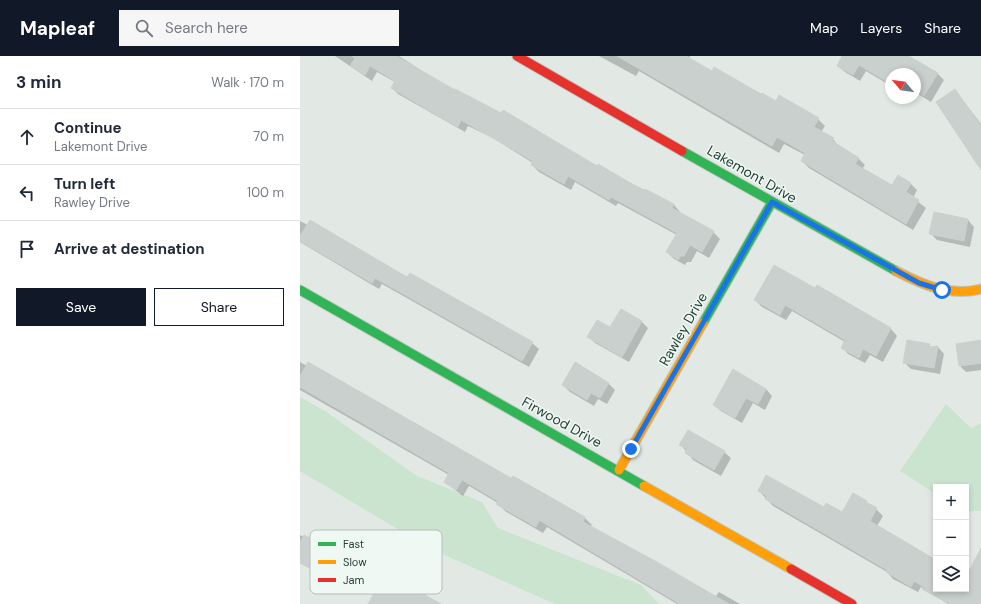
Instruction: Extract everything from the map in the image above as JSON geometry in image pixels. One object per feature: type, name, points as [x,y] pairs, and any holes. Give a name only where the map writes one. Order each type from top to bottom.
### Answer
[{"type":"street","name":"Lakemont Drive","points":[[517,56],[772,202],[919,283],[942,290],[966,293],[981,289]]},
{"type":"street","name":"Rawley Drive","points":[[619,470],[772,202]]},
{"type":"street","name":"Firwood Drive","points":[[300,290],[619,470],[852,604]]},
{"type":"green space","points":[[300,397],[325,411],[417,476],[482,502],[498,528],[641,585],[659,604],[555,604],[442,554],[442,530],[399,530],[300,471]]},
{"type":"green space","points":[[946,404],[971,428],[981,423],[981,511],[969,511],[969,484],[933,484],[933,492],[900,471]]},
{"type":"building","points":[[352,56],[396,56],[455,90],[501,113],[503,110],[597,166],[598,164],[634,185],[674,204],[672,208],[714,231],[702,252],[690,245],[684,256],[680,256],[678,260],[666,252],[677,233],[611,197],[609,200],[568,176],[564,184],[531,165],[533,161],[461,120],[458,127],[391,88],[395,81],[370,66],[365,75],[350,66],[355,58]]},
{"type":"building","points":[[617,56],[686,56],[712,71],[714,67],[776,101],[779,95],[819,118],[814,127],[834,138],[832,141],[859,158],[855,164],[892,185],[898,175],[911,183],[906,192],[919,200],[906,224],[801,161],[805,153],[777,137],[772,146]]},
{"type":"building","points":[[842,56],[909,56],[938,73],[924,96],[921,94],[921,68],[885,68],[885,80],[859,65],[853,75],[837,66]]},
{"type":"building","points":[[955,89],[981,126],[981,170],[936,102]]},
{"type":"building","points":[[934,212],[968,219],[964,241],[929,234]]},
{"type":"building","points":[[310,220],[407,277],[410,273],[533,342],[522,361],[375,278],[372,283],[300,241],[300,236]]},
{"type":"building","points":[[774,265],[815,288],[817,285],[891,328],[876,356],[863,349],[859,358],[841,348],[845,340],[785,305],[780,315],[754,300]]},
{"type":"building","points":[[621,309],[642,321],[622,357],[587,337],[597,320],[610,327]]},
{"type":"building","points":[[907,340],[930,344],[929,347],[938,346],[934,368],[903,363]]},
{"type":"building","points":[[981,340],[981,363],[959,366],[956,344]]},
{"type":"building","points":[[308,362],[511,478],[513,476],[566,506],[585,517],[583,522],[657,562],[729,604],[680,604],[539,520],[536,527],[496,504],[498,501],[462,480],[456,490],[444,482],[449,473],[300,387],[300,376]]},
{"type":"building","points":[[575,362],[609,383],[600,398],[591,393],[587,400],[562,385]]},
{"type":"building","points":[[733,369],[766,389],[758,404],[746,398],[735,418],[713,405]]},
{"type":"building","points":[[688,430],[725,451],[714,470],[685,453],[687,449],[679,445]]},
{"type":"building","points":[[766,475],[824,507],[826,503],[842,512],[853,493],[867,501],[866,502],[877,508],[870,521],[933,558],[933,592],[969,592],[969,571],[981,548],[981,604],[950,604],[922,589],[927,589],[914,581],[911,587],[886,572],[887,570],[765,499],[767,496],[758,491]]},
{"type":"building","points":[[304,535],[310,538],[310,568],[300,563],[300,543]]},
{"type":"building","points":[[374,594],[423,594],[441,604],[368,604]]},
{"type":"traffic: fast","points":[[682,151],[896,271]]},
{"type":"traffic: fast","points":[[703,323],[772,202]]},
{"type":"traffic: fast","points":[[300,290],[644,486]]},
{"type":"traffic: slow","points":[[896,271],[916,281],[948,291],[958,292],[981,289]]},
{"type":"traffic: slow","points":[[619,470],[703,323]]},
{"type":"traffic: slow","points":[[644,486],[791,569]]},
{"type":"traffic: jam","points":[[517,56],[682,151]]},
{"type":"traffic: jam","points":[[791,569],[852,604]]},
{"type":"route","points":[[631,449],[772,202],[919,283],[942,290]]}]
